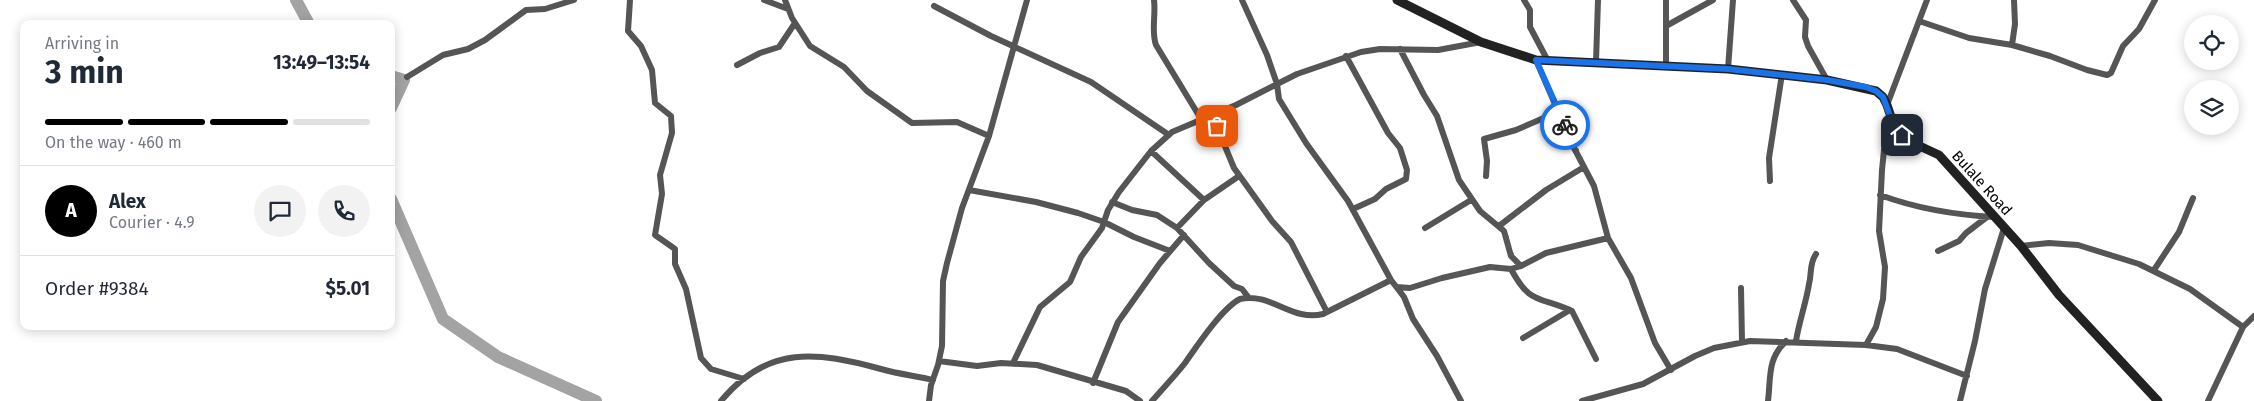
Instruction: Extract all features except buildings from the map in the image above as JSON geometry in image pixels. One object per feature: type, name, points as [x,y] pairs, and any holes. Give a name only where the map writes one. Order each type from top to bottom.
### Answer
[{"type":"street","points":[[406,78],[443,55],[468,49],[485,40],[526,10],[545,8],[574,0]]},
{"type":"street","points":[[630,0],[628,30],[641,46],[653,73],[655,103],[667,111],[672,118],[672,136],[660,175],[662,194],[655,235],[675,249],[675,264],[686,289],[701,358],[711,369],[744,379]]},
{"type":"street","points":[[764,0],[788,9]]},
{"type":"street","points":[[786,0],[795,23],[810,46],[844,67],[867,92],[912,123],[957,122],[989,136]]},
{"type":"street","points":[[929,401],[939,362],[943,332],[944,276],[969,190],[989,136],[1027,0]]},
{"type":"street","points":[[1154,0],[1156,45],[1201,119]]},
{"type":"street","points":[[1242,0],[1267,55],[1279,99],[1353,209],[1391,280],[1404,297],[1413,319],[1437,356],[1461,401]]},
{"type":"street","points":[[1396,0],[1481,42],[1536,60],[1728,69],[1827,80],[1876,91],[1888,105],[1895,129],[1884,150],[1880,195],[1879,231],[1885,279],[1879,317],[1866,345]]},
{"type":"street","points":[[1524,0],[1530,10],[1530,24],[1533,34],[1548,61]]},
{"type":"street","points":[[1596,62],[1598,2],[1606,0]]},
{"type":"street","points":[[1666,0],[1666,66]]},
{"type":"street","points":[[1666,26],[1713,0]]},
{"type":"street","points":[[1728,69],[1734,0]]},
{"type":"street","points":[[1793,0],[1806,20],[1805,37],[1808,46],[1827,80]]},
{"type":"street","points":[[1888,105],[1927,0]]},
{"type":"street","points":[[2012,45],[2015,24],[2014,0]]},
{"type":"street","points":[[1919,20],[1969,38],[2012,45],[2107,75],[2111,73],[2123,46],[2139,29],[2155,0]]},
{"type":"street","points":[[934,6],[1097,86],[1144,120],[1169,135]]},
{"type":"street","points":[[737,65],[760,53],[779,47],[795,23]]},
{"type":"street","points":[[1013,363],[1040,307],[1070,282],[1081,257],[1100,233],[1112,202],[1151,151],[1169,135],[1276,84],[1346,56],[1372,50],[1438,50],[1481,42]]},
{"type":"street","points":[[1400,49],[1437,116],[1456,175],[1480,211],[1506,233],[1511,256],[1521,266]]},
{"type":"street","points":[[1346,56],[1368,92],[1388,133],[1400,148],[1407,174],[1406,179],[1386,189],[1375,199],[1353,209]]},
{"type":"street","points":[[1536,60],[1560,111],[1573,146],[1597,194],[1608,238],[1631,278],[1655,343],[1671,370]]},
{"type":"street","points":[[1770,181],[1769,158],[1782,74]]},
{"type":"street","points":[[1486,176],[1487,161],[1484,139],[1516,130],[1560,111]]},
{"type":"street","points":[[1212,114],[1228,156],[1239,176],[1272,221],[1291,242],[1327,312]]},
{"type":"street","name":"Bulale Road","points":[[1895,129],[1913,143],[1939,156],[1991,217],[2021,246],[2059,295],[2158,401]]},
{"type":"street","points":[[1151,151],[1204,200]]},
{"type":"street","points":[[1499,226],[1546,190],[1584,167]]},
{"type":"street","points":[[1177,228],[1204,200],[1239,176]]},
{"type":"street","points":[[969,190],[1036,202],[1104,222],[1134,237],[1170,251]]},
{"type":"street","points":[[1880,195],[1910,206],[1941,212],[1991,217]]},
{"type":"street","points":[[2154,270],[2179,232],[2193,198]]},
{"type":"street","points":[[1425,228],[1471,200]]},
{"type":"street","points":[[1112,202],[1132,210],[1157,215],[1177,228],[1209,262],[1234,286],[1242,289],[1249,298]]},
{"type":"street","points":[[1938,251],[1960,241],[1966,233],[1991,217]]},
{"type":"street","points":[[1960,401],[1985,288],[2004,228]]},
{"type":"street","points":[[1094,383],[1118,322],[1184,235]]},
{"type":"street","points":[[1397,287],[1410,288],[1442,278],[1490,267],[1511,269],[1546,253],[1608,238]]},
{"type":"street","points":[[2021,246],[2049,243],[2078,245],[2112,254],[2154,270],[2190,289],[2243,327]]},
{"type":"street","points":[[1796,341],[1809,286],[1811,263],[1816,254]]},
{"type":"street","points":[[1511,269],[1522,288],[1532,297],[1574,313],[1596,358]]},
{"type":"street","points":[[1152,401],[1184,364],[1202,338],[1228,308],[1240,299],[1266,300],[1302,316],[1318,316],[1391,280]]},
{"type":"street","points":[[1741,288],[1742,342]]},
{"type":"street","points":[[1523,338],[1570,310]]},
{"type":"street","points":[[2208,401],[2243,327],[2254,316]]},
{"type":"street","points":[[1768,401],[1772,361],[1776,351],[1786,341]]},
{"type":"street","points":[[1582,401],[1643,384],[1714,348],[1742,342],[1796,341],[1866,345],[1897,349],[1967,376]]},
{"type":"street","points":[[721,401],[744,379],[759,370],[795,356],[810,355],[851,360],[933,380]]},
{"type":"street","points":[[939,362],[983,366],[1013,363],[1037,365],[1126,391],[1140,401]]},
{"type":"waterway","points":[[296,0],[307,20]]},
{"type":"waterway","points":[[395,77],[404,80],[395,99]]},
{"type":"waterway","points":[[395,208],[443,319],[498,357],[596,401]]},
{"type":"way so far","points":[[1217,126],[1234,168],[1272,221],[1291,242],[1327,312],[1391,280],[1397,287],[1410,288],[1442,278],[1490,267],[1511,269],[1521,266],[1513,260],[1509,252],[1506,233],[1499,226],[1514,212],[1584,167],[1565,125]]},
{"type":"route","points":[[1565,125],[1536,60],[1728,69],[1827,80],[1866,87],[1876,91],[1883,97],[1888,105],[1895,129],[1902,135]]}]
